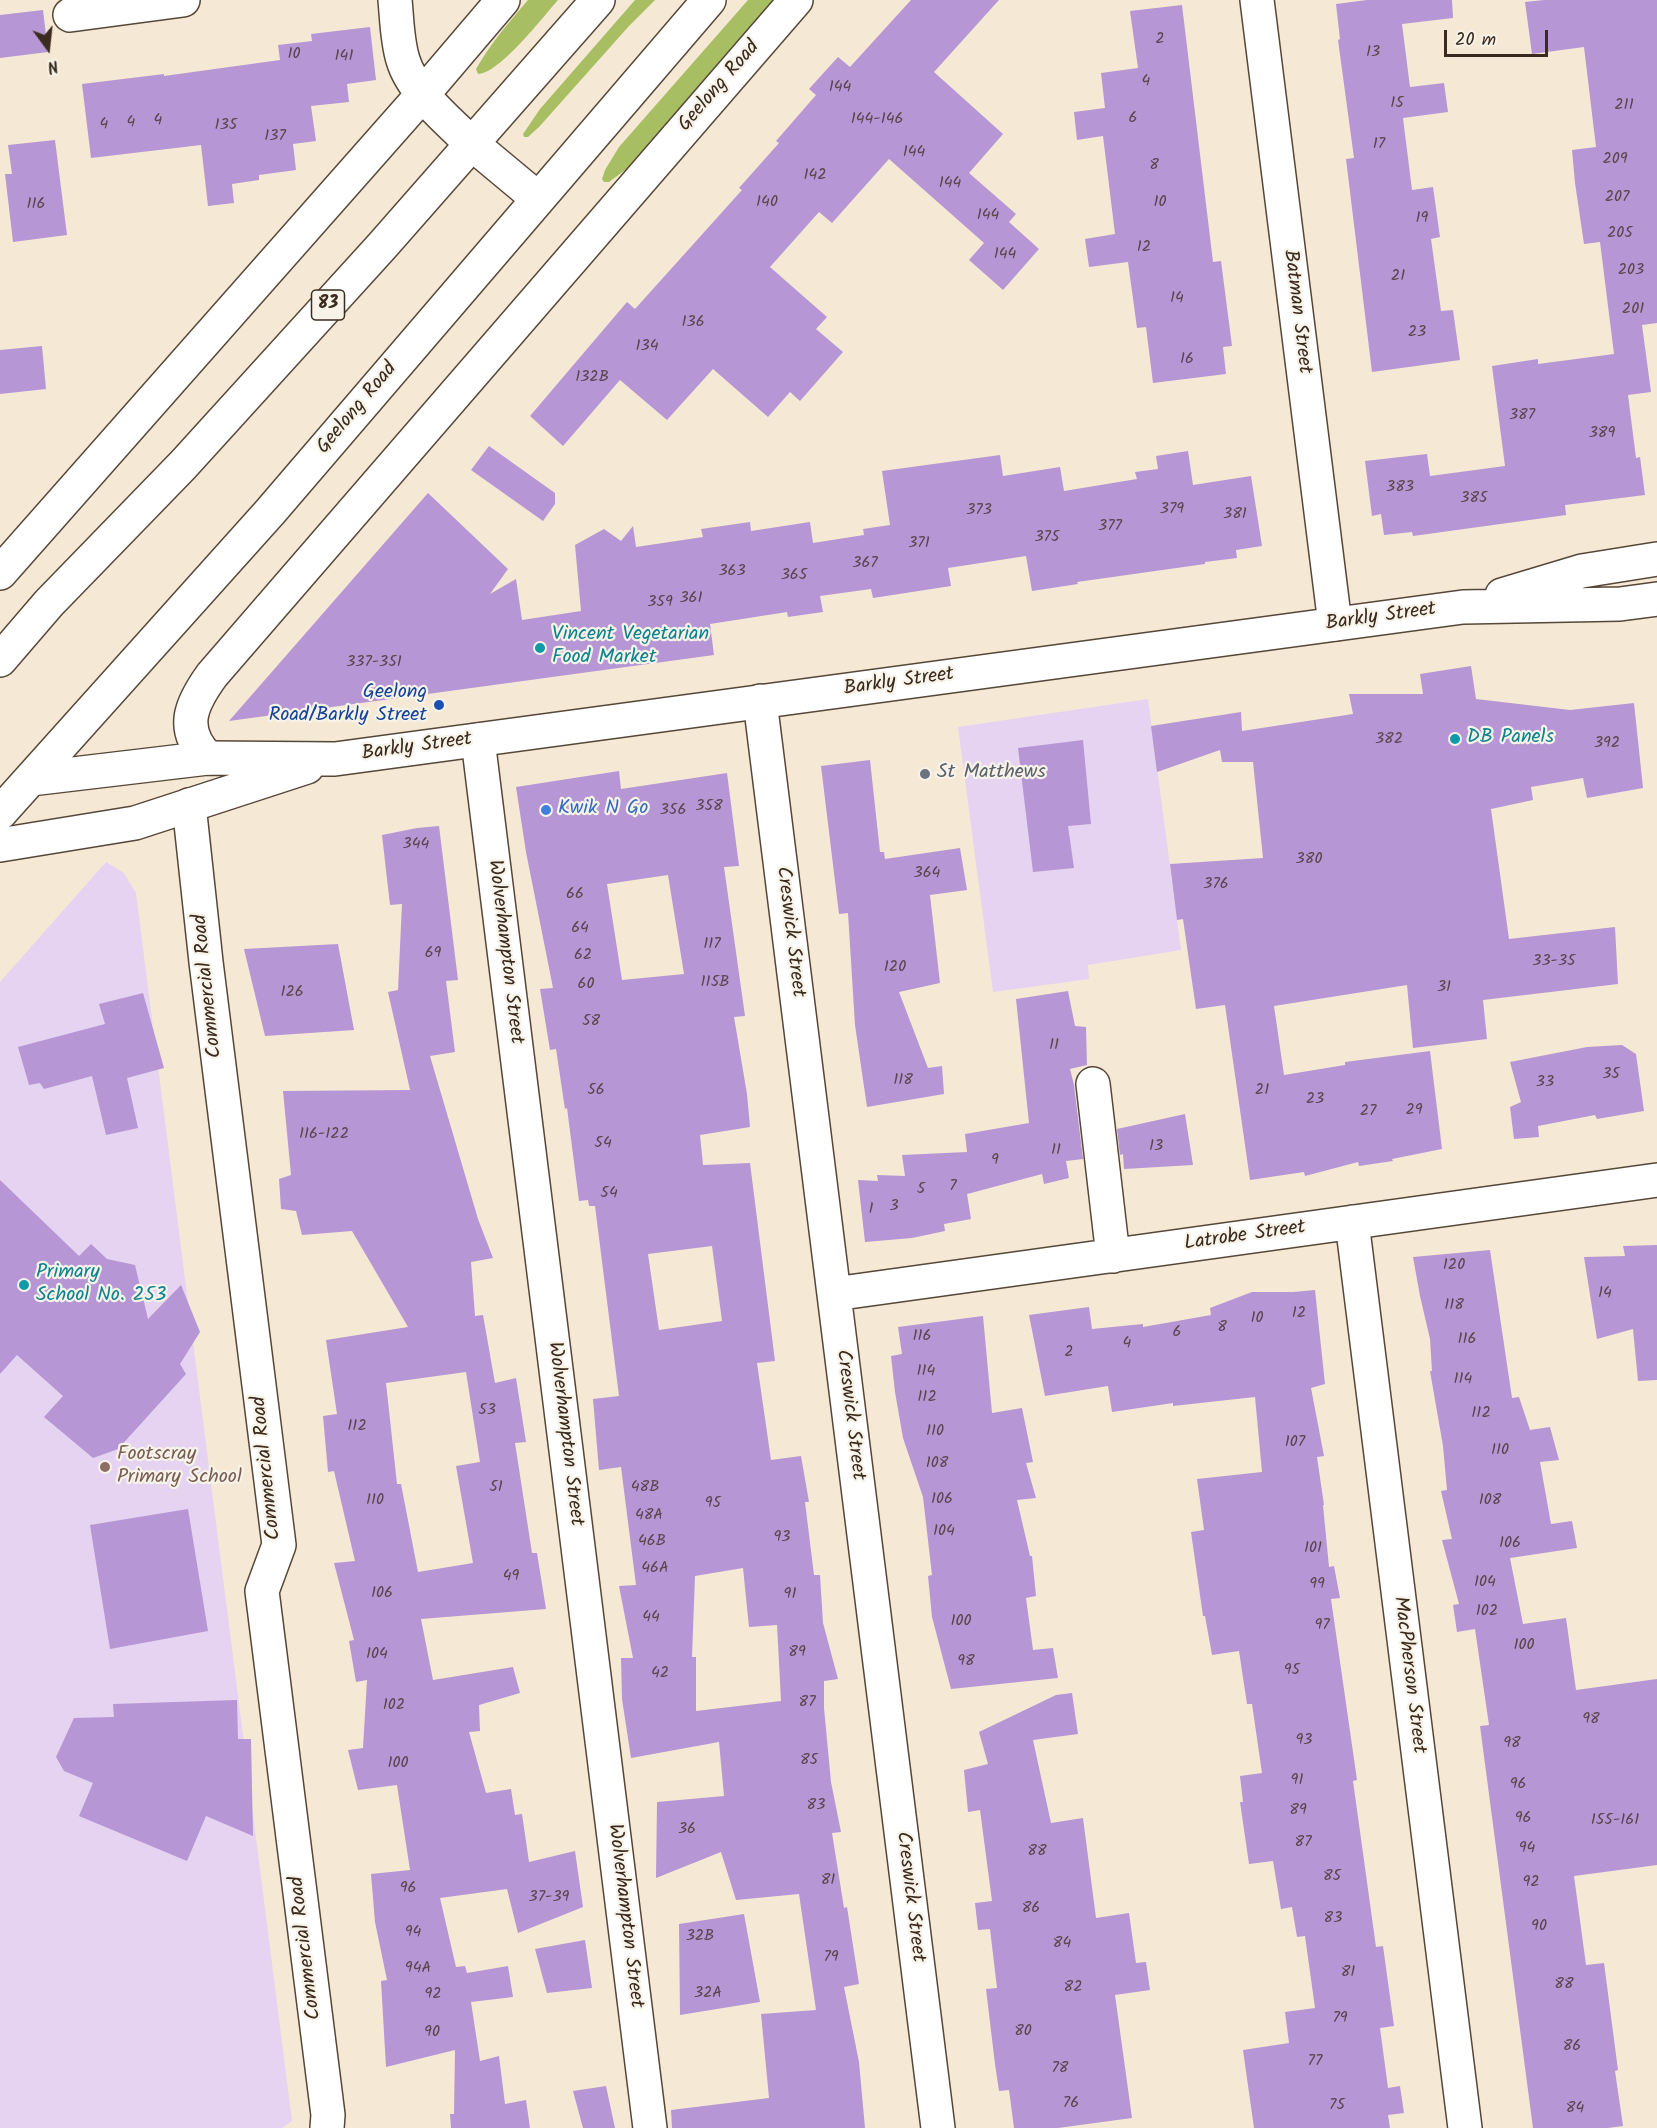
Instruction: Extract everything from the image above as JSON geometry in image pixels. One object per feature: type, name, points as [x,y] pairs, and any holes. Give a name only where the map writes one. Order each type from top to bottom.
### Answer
[{"type":"main road","points":[[70,15],[183,0]]},
{"type":"main road","points":[[395,0],[403,60],[410,77],[423,94],[471,143],[537,198]]},
{"type":"main road","points":[[0,573],[423,94],[503,0]]},
{"type":"main road","name":"83","points":[[0,660],[49,603],[183,465],[382,246],[598,0]]},
{"type":"main road","name":"Geelong Road","points":[[0,813],[16,781],[270,512],[709,0]]},
{"type":"main road","name":"Geelong Road","points":[[208,758],[196,744],[190,726],[195,701],[212,675],[796,0]]},
{"type":"main road","name":"Batman Street","points":[[1257,0],[1335,624]]},
{"type":"main road","name":"Barkly Street","points":[[1463,607],[1582,571],[1657,559]]},
{"type":"main road","name":"Barkly Street","points":[[16,781],[208,758],[335,759],[1463,607],[1620,604],[1657,599]]},
{"type":"main road","points":[[0,637],[49,603]]},
{"type":"main road","name":"Creswick Street","points":[[760,701],[938,2128]]},
{"type":"main road","name":"Wolverhampton Street","points":[[478,740],[650,2128]]},
{"type":"main road","name":"Barkly Street","points":[[0,845],[135,823],[163,816],[189,805],[335,759]]},
{"type":"main road","name":"Commercial Road","points":[[189,805],[206,962],[279,1545],[262,1591],[328,2115],[327,2128]]},
{"type":"main road","points":[[1092,1084],[1113,1256]]},
{"type":"main road","name":"Latrobe Street","points":[[834,1294],[1657,1180]]},
{"type":"main road","name":"MacPherson Street","points":[[1352,1222],[1464,2128]]},
{"type":"shaded area","points":[[1148,699],[1181,950],[1088,965],[1089,979],[993,992],[958,727]]},
{"type":"shaded area","name":"Footscray Primary School","points":[[106,862],[124,873],[136,893],[292,2121],[282,2128],[0,2128],[0,982]]},
{"type":"green space","points":[[528,0],[558,0],[509,55],[487,72],[478,74],[476,69],[488,50]]},
{"type":"green space","points":[[635,0],[655,0],[539,127],[528,137],[524,137],[523,134],[540,109]]},
{"type":"green space","points":[[748,0],[778,0],[632,165],[609,182],[604,182],[602,179],[605,170],[619,147]]},
{"type":"building","points":[[911,0],[999,0],[934,72],[1003,134],[969,173],[1016,214],[1009,222],[1039,249],[1003,290],[969,260],[984,243],[889,159],[832,223],[819,212],[770,267],[827,317],[816,329],[843,352],[800,401],[790,392],[768,417],[713,369],[667,420],[620,380],[563,446],[530,416],[627,302],[635,309],[742,190],[739,188],[779,143],[776,141],[816,95],[809,89],[838,57],[850,67]]},
{"type":"building","points":[[1367,0],[1452,0],[1453,18],[1402,24],[1410,87],[1444,83],[1448,112],[1403,118],[1412,190],[1433,187],[1440,237],[1431,239],[1441,311],[1453,310],[1460,360],[1372,372],[1346,159],[1354,158],[1338,40],[1340,39],[1336,4]]},
{"type":"building","points":[[1657,0],[1657,323],[1642,325],[1651,392],[1628,395],[1636,458],[1640,457],[1645,495],[1565,505],[1566,515],[1413,536],[1412,532],[1384,535],[1381,514],[1372,516],[1365,461],[1427,454],[1430,476],[1505,466],[1492,366],[1538,359],[1538,364],[1614,354],[1600,242],[1584,244],[1575,183],[1572,150],[1596,147],[1584,47],[1532,54],[1525,2]]},
{"type":"building","points":[[1182,5],[1213,262],[1221,261],[1232,346],[1223,347],[1226,374],[1153,383],[1146,327],[1137,328],[1128,262],[1089,267],[1085,239],[1115,234],[1103,136],[1077,140],[1074,112],[1105,108],[1101,73],[1138,68],[1130,11]]},
{"type":"building","points":[[43,10],[48,52],[0,58],[0,15]]},
{"type":"building","points":[[370,27],[376,80],[347,84],[349,102],[311,106],[316,141],[293,144],[296,170],[259,175],[259,180],[232,184],[234,203],[208,206],[201,145],[91,158],[82,84],[164,74],[164,76],[280,60],[278,45],[312,41],[311,34]]},
{"type":"building","points":[[55,140],[67,235],[13,242],[5,174],[12,174],[8,145]]},
{"type":"building","points":[[42,346],[46,389],[0,394],[0,350]]},
{"type":"building","points":[[489,446],[555,493],[555,504],[543,521],[471,470]]},
{"type":"building","points":[[1188,451],[1193,485],[1251,476],[1262,546],[1236,550],[1237,558],[1032,591],[1026,556],[948,568],[951,586],[873,598],[871,589],[820,596],[823,612],[788,617],[787,612],[710,624],[714,655],[229,721],[428,493],[508,569],[490,594],[516,579],[522,620],[581,611],[575,545],[604,529],[621,541],[633,526],[636,547],[703,537],[701,529],[750,522],[751,531],[810,522],[813,543],[864,535],[863,529],[890,525],[882,471],[1000,455],[1003,476],[1060,467],[1064,491],[1137,479],[1135,472],[1158,469],[1156,456]]},
{"type":"building","points":[[1471,666],[1476,699],[1570,710],[1634,703],[1643,788],[1587,798],[1583,778],[1531,787],[1533,800],[1491,809],[1509,939],[1615,927],[1618,984],[1483,1000],[1487,1039],[1413,1048],[1407,985],[1274,1006],[1284,1075],[1345,1065],[1345,1062],[1430,1051],[1442,1149],[1392,1159],[1393,1161],[1359,1166],[1358,1162],[1305,1176],[1304,1172],[1250,1180],[1225,1005],[1196,1009],[1183,919],[1177,920],[1170,864],[1263,858],[1253,762],[1222,762],[1220,750],[1157,772],[1151,726],[1241,712],[1242,731],[1353,714],[1349,694],[1423,694],[1420,674]]},
{"type":"building","points":[[1083,740],[1091,824],[1068,826],[1074,868],[1033,872],[1018,748]]},
{"type":"building","points":[[870,760],[880,852],[884,852],[885,859],[960,848],[967,890],[930,895],[940,983],[899,992],[928,1068],[942,1066],[944,1094],[867,1107],[855,1025],[848,913],[839,914],[821,766]]},
{"type":"building","points":[[619,771],[621,789],[727,773],[739,866],[724,867],[745,1016],[734,1017],[750,1127],[700,1135],[703,1165],[750,1163],[775,1361],[757,1363],[771,1460],[801,1456],[809,1502],[805,1502],[814,1575],[820,1575],[823,1623],[838,1679],[824,1681],[824,1708],[831,1782],[841,1832],[832,1833],[859,1984],[844,1987],[859,2062],[865,2128],[672,2128],[671,2110],[769,2098],[761,2014],[816,2010],[799,1894],[736,1900],[721,1852],[656,1878],[657,1802],[724,1796],[719,1742],[631,1758],[622,1699],[621,1658],[633,1658],[619,1586],[636,1585],[621,1467],[599,1470],[593,1399],[619,1396],[595,1206],[589,1206],[588,1200],[579,1201],[567,1108],[565,1109],[556,1049],[550,1050],[540,989],[553,988],[526,852],[516,787]],"holes":[[[668,875],[684,974],[622,980],[607,884]],[[712,1246],[722,1321],[659,1330],[648,1254]],[[743,1568],[749,1627],[777,1625],[781,1701],[696,1711],[696,1657],[692,1657],[695,1576]]]},
{"type":"building","points":[[439,826],[458,980],[446,981],[455,1052],[430,1056],[478,1219],[493,1258],[471,1262],[475,1316],[483,1315],[495,1383],[516,1378],[526,1442],[515,1443],[532,1553],[537,1553],[546,1609],[421,1619],[433,1680],[513,1667],[520,1693],[479,1705],[480,1731],[469,1732],[486,1793],[511,1789],[515,1815],[522,1814],[529,1862],[575,1851],[583,1907],[518,1933],[507,1889],[440,1898],[456,1967],[465,1966],[467,1973],[508,1966],[513,1997],[471,2002],[480,2061],[499,2056],[505,2104],[526,2100],[530,2128],[451,2128],[450,2114],[454,2114],[455,2050],[386,2067],[381,1981],[387,1980],[375,1922],[371,1874],[410,1870],[397,1785],[358,1790],[348,1750],[363,1748],[367,1680],[356,1682],[349,1641],[354,1640],[334,1563],[355,1561],[334,1471],[328,1472],[323,1416],[337,1414],[326,1340],[408,1327],[352,1231],[302,1235],[296,1211],[281,1209],[279,1179],[291,1175],[283,1091],[410,1090],[388,992],[398,990],[402,904],[390,905],[382,835]],"holes":[[[466,1372],[480,1462],[456,1466],[473,1563],[418,1572],[401,1484],[397,1484],[386,1383]]]},
{"type":"building","points":[[338,944],[354,1030],[265,1036],[244,949]]},
{"type":"building","points":[[1068,991],[1075,1026],[1086,1027],[1087,1065],[1070,1069],[1083,1159],[1066,1161],[1069,1178],[1044,1184],[1042,1174],[967,1194],[971,1219],[944,1224],[945,1231],[912,1238],[865,1242],[858,1180],[878,1181],[877,1175],[905,1176],[902,1155],[967,1152],[965,1134],[1029,1123],[1016,999]]},
{"type":"building","points":[[143,993],[164,1068],[127,1078],[138,1128],[106,1135],[92,1076],[44,1089],[40,1083],[29,1085],[18,1047],[105,1024],[99,1004]]},
{"type":"building","points":[[1622,1045],[1636,1054],[1644,1111],[1597,1119],[1595,1115],[1538,1126],[1539,1137],[1514,1139],[1510,1107],[1521,1102],[1510,1062],[1587,1047]]},
{"type":"building","points":[[1185,1114],[1193,1165],[1124,1169],[1117,1129]]},
{"type":"building","points":[[0,1180],[79,1256],[91,1244],[107,1259],[135,1265],[148,1319],[181,1285],[200,1332],[180,1364],[186,1374],[118,1449],[93,1458],[44,1417],[63,1396],[17,1355],[0,1374]]},
{"type":"building","points":[[1657,1245],[1657,1380],[1638,1381],[1633,1329],[1597,1339],[1584,1257],[1625,1256],[1623,1246]]},
{"type":"building","points":[[1490,1250],[1512,1398],[1519,1397],[1530,1430],[1550,1427],[1559,1460],[1540,1462],[1551,1524],[1572,1521],[1577,1548],[1510,1558],[1523,1624],[1566,1618],[1576,1690],[1657,1679],[1657,1865],[1574,1876],[1586,1965],[1604,1963],[1623,2126],[1533,2128],[1480,1726],[1489,1725],[1475,1629],[1457,1632],[1453,1605],[1459,1604],[1442,1540],[1452,1539],[1441,1491],[1447,1490],[1443,1446],[1430,1371],[1432,1371],[1430,1339],[1413,1257]]},
{"type":"building","points":[[1315,1290],[1325,1384],[1311,1388],[1324,1456],[1317,1457],[1329,1567],[1334,1566],[1340,1598],[1331,1599],[1357,1780],[1353,1781],[1376,1947],[1383,1946],[1394,2026],[1380,2028],[1388,2088],[1400,2086],[1404,2113],[1388,2115],[1390,2128],[1254,2128],[1243,2050],[1289,2043],[1285,2012],[1315,2008],[1305,1936],[1297,1937],[1292,1907],[1281,1909],[1273,1861],[1249,1864],[1240,1802],[1243,1802],[1240,1776],[1262,1773],[1252,1704],[1247,1704],[1239,1651],[1212,1655],[1205,1616],[1203,1616],[1191,1532],[1204,1530],[1197,1479],[1262,1472],[1255,1397],[1173,1406],[1173,1403],[1112,1412],[1108,1386],[1045,1396],[1029,1315],[1089,1307],[1092,1329],[1143,1324],[1143,1327],[1211,1315],[1210,1308],[1252,1292]]},
{"type":"building","points":[[983,1316],[992,1413],[1022,1408],[1033,1462],[1026,1463],[1036,1498],[1017,1500],[1030,1556],[1032,1556],[1036,1596],[1026,1598],[1033,1650],[1053,1648],[1058,1678],[951,1689],[932,1617],[928,1576],[932,1575],[923,1497],[903,1438],[891,1356],[902,1354],[898,1327]]},
{"type":"building","points":[[188,1509],[208,1631],[110,1649],[90,1525]]},
{"type":"building","points":[[1072,1693],[1078,1734],[1033,1740],[1051,1823],[1083,1818],[1096,1918],[1129,1913],[1136,1963],[1146,1962],[1150,1990],[1115,1995],[1132,2118],[1058,2128],[1014,2128],[1009,2090],[999,2091],[995,2064],[986,1989],[997,1988],[990,1929],[978,1930],[975,1903],[992,1901],[980,1810],[968,1812],[964,1770],[988,1764],[979,1732],[1056,1695]]},
{"type":"building","points":[[237,1700],[238,1739],[251,1739],[253,1836],[206,1816],[187,1861],[79,1816],[93,1783],[64,1771],[56,1757],[74,1718],[114,1717],[113,1704]]},
{"type":"building","points":[[744,1914],[760,2002],[680,2015],[679,1924]]},
{"type":"building","points":[[585,1940],[592,1988],[547,1993],[535,1949]]},
{"type":"building","points":[[606,2086],[615,2128],[583,2128],[573,2091]]},
{"type":"place","name":"Vincent Vegetarian Food Market","points":[[540,648]]},
{"type":"place","name":"Geelong Road/Barkly Street","points":[[439,705]]},
{"type":"place","name":"DB Panels","points":[[1455,739]]},
{"type":"place","name":"St Matthews","points":[[925,774]]},
{"type":"place","name":"Kwik N Go","points":[[546,810]]},
{"type":"place","name":"Primary School No. 253","points":[[24,1285]]},
{"type":"place","name":"Footscray Primary School","points":[[105,1467]]}]
